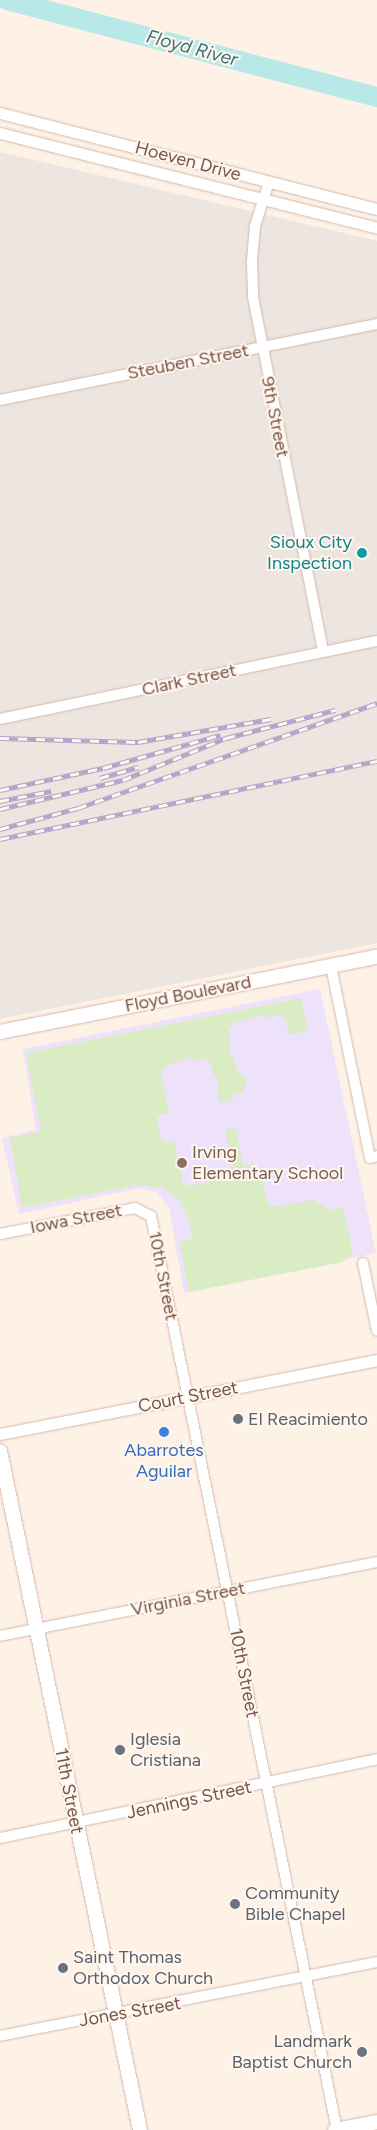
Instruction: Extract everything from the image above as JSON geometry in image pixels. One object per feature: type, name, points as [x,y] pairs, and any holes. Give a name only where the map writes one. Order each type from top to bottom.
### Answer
[{"type":"main road","name":"Floyd Boulevard","points":[[0,1032],[377,957]]},
{"type":"main road","name":"11th Street","points":[[0,1450],[140,2130]]},
{"type":"main road","points":[[336,2130],[377,2122]]},
{"type":"street","name":"Hoeven Drive","points":[[0,113],[377,209]]},
{"type":"street","name":"Hoeven Drive","points":[[0,133],[263,201],[377,228]]},
{"type":"street","name":"9th Street","points":[[268,182],[256,226],[252,263],[253,297],[323,652]]},
{"type":"street","name":"Steuben Street","points":[[0,400],[377,324]]},
{"type":"street","name":"Clark Street","points":[[0,719],[377,641]]},
{"type":"street","points":[[331,966],[373,1157]]},
{"type":"street","name":"Iowa Street","points":[[0,1234],[135,1208],[151,1216]]},
{"type":"street","name":"10th Street","points":[[151,1216],[336,2130]]},
{"type":"street","points":[[363,1263],[377,1331]]},
{"type":"street","name":"Court Street","points":[[0,1434],[377,1360]]},
{"type":"street","name":"Virginia Street","points":[[0,1636],[377,1562]]},
{"type":"street","name":"Jennings Street","points":[[0,1838],[76,1824],[377,1759]]},
{"type":"street","name":"Jones Street","points":[[0,2036],[377,1962]]},
{"type":"shaded area","points":[[0,152],[377,241],[377,943],[0,1019]]},
{"type":"shaded area","name":"Irving Elementary School","points":[[320,989],[376,1253],[184,1293],[169,1207],[156,1192],[140,1188],[19,1214],[2,1138],[36,1130],[23,1049]]},
{"type":"green space","points":[[301,998],[308,1032],[289,1034],[285,1019],[279,1015],[264,1018],[263,1014],[233,1024],[229,1030],[231,1057],[234,1057],[237,1072],[245,1076],[246,1085],[242,1093],[233,1094],[234,1100],[219,1103],[217,1075],[214,1076],[211,1063],[204,1058],[193,1061],[191,1057],[165,1066],[161,1073],[169,1113],[160,1114],[157,1119],[161,1139],[166,1143],[174,1142],[182,1181],[189,1186],[229,1178],[233,1170],[225,1130],[236,1128],[243,1166],[253,1164],[254,1170],[260,1169],[267,1203],[274,1207],[313,1200],[330,1210],[343,1207],[353,1253],[343,1262],[189,1292],[179,1242],[193,1239],[189,1220],[178,1199],[163,1188],[138,1185],[22,1208],[10,1138],[41,1131],[26,1053]]},
{"type":"waterway","name":"Floyd River","points":[[7,0],[377,97]]},
{"type":"railway","points":[[0,829],[78,808],[377,703]]},
{"type":"railway","points":[[0,809],[123,780],[226,738],[335,710]]},
{"type":"railway","points":[[0,738],[138,742],[271,719]]},
{"type":"railway","points":[[0,790],[103,768],[220,735]]},
{"type":"railway","points":[[0,839],[377,761]]},
{"type":"railway","points":[[100,778],[138,767]]},
{"type":"railway","points":[[0,801],[51,791]]},
{"type":"place","name":"Sioux City Inspection","points":[[362,553]]},
{"type":"place","name":"Irving Elementary School","points":[[182,1163]]},
{"type":"place","name":"El Reacimiento","points":[[238,1419]]},
{"type":"place","name":"Abarrotes Aguilar","points":[[164,1432]]},
{"type":"place","name":"Iglesia Cristiana","points":[[120,1750]]},
{"type":"place","name":"Community Bible Chapel","points":[[235,1904]]},
{"type":"place","name":"Saint Thomas Orthodox Church","points":[[63,1968]]},
{"type":"place","name":"Landmark Baptist Church","points":[[362,2052]]}]
